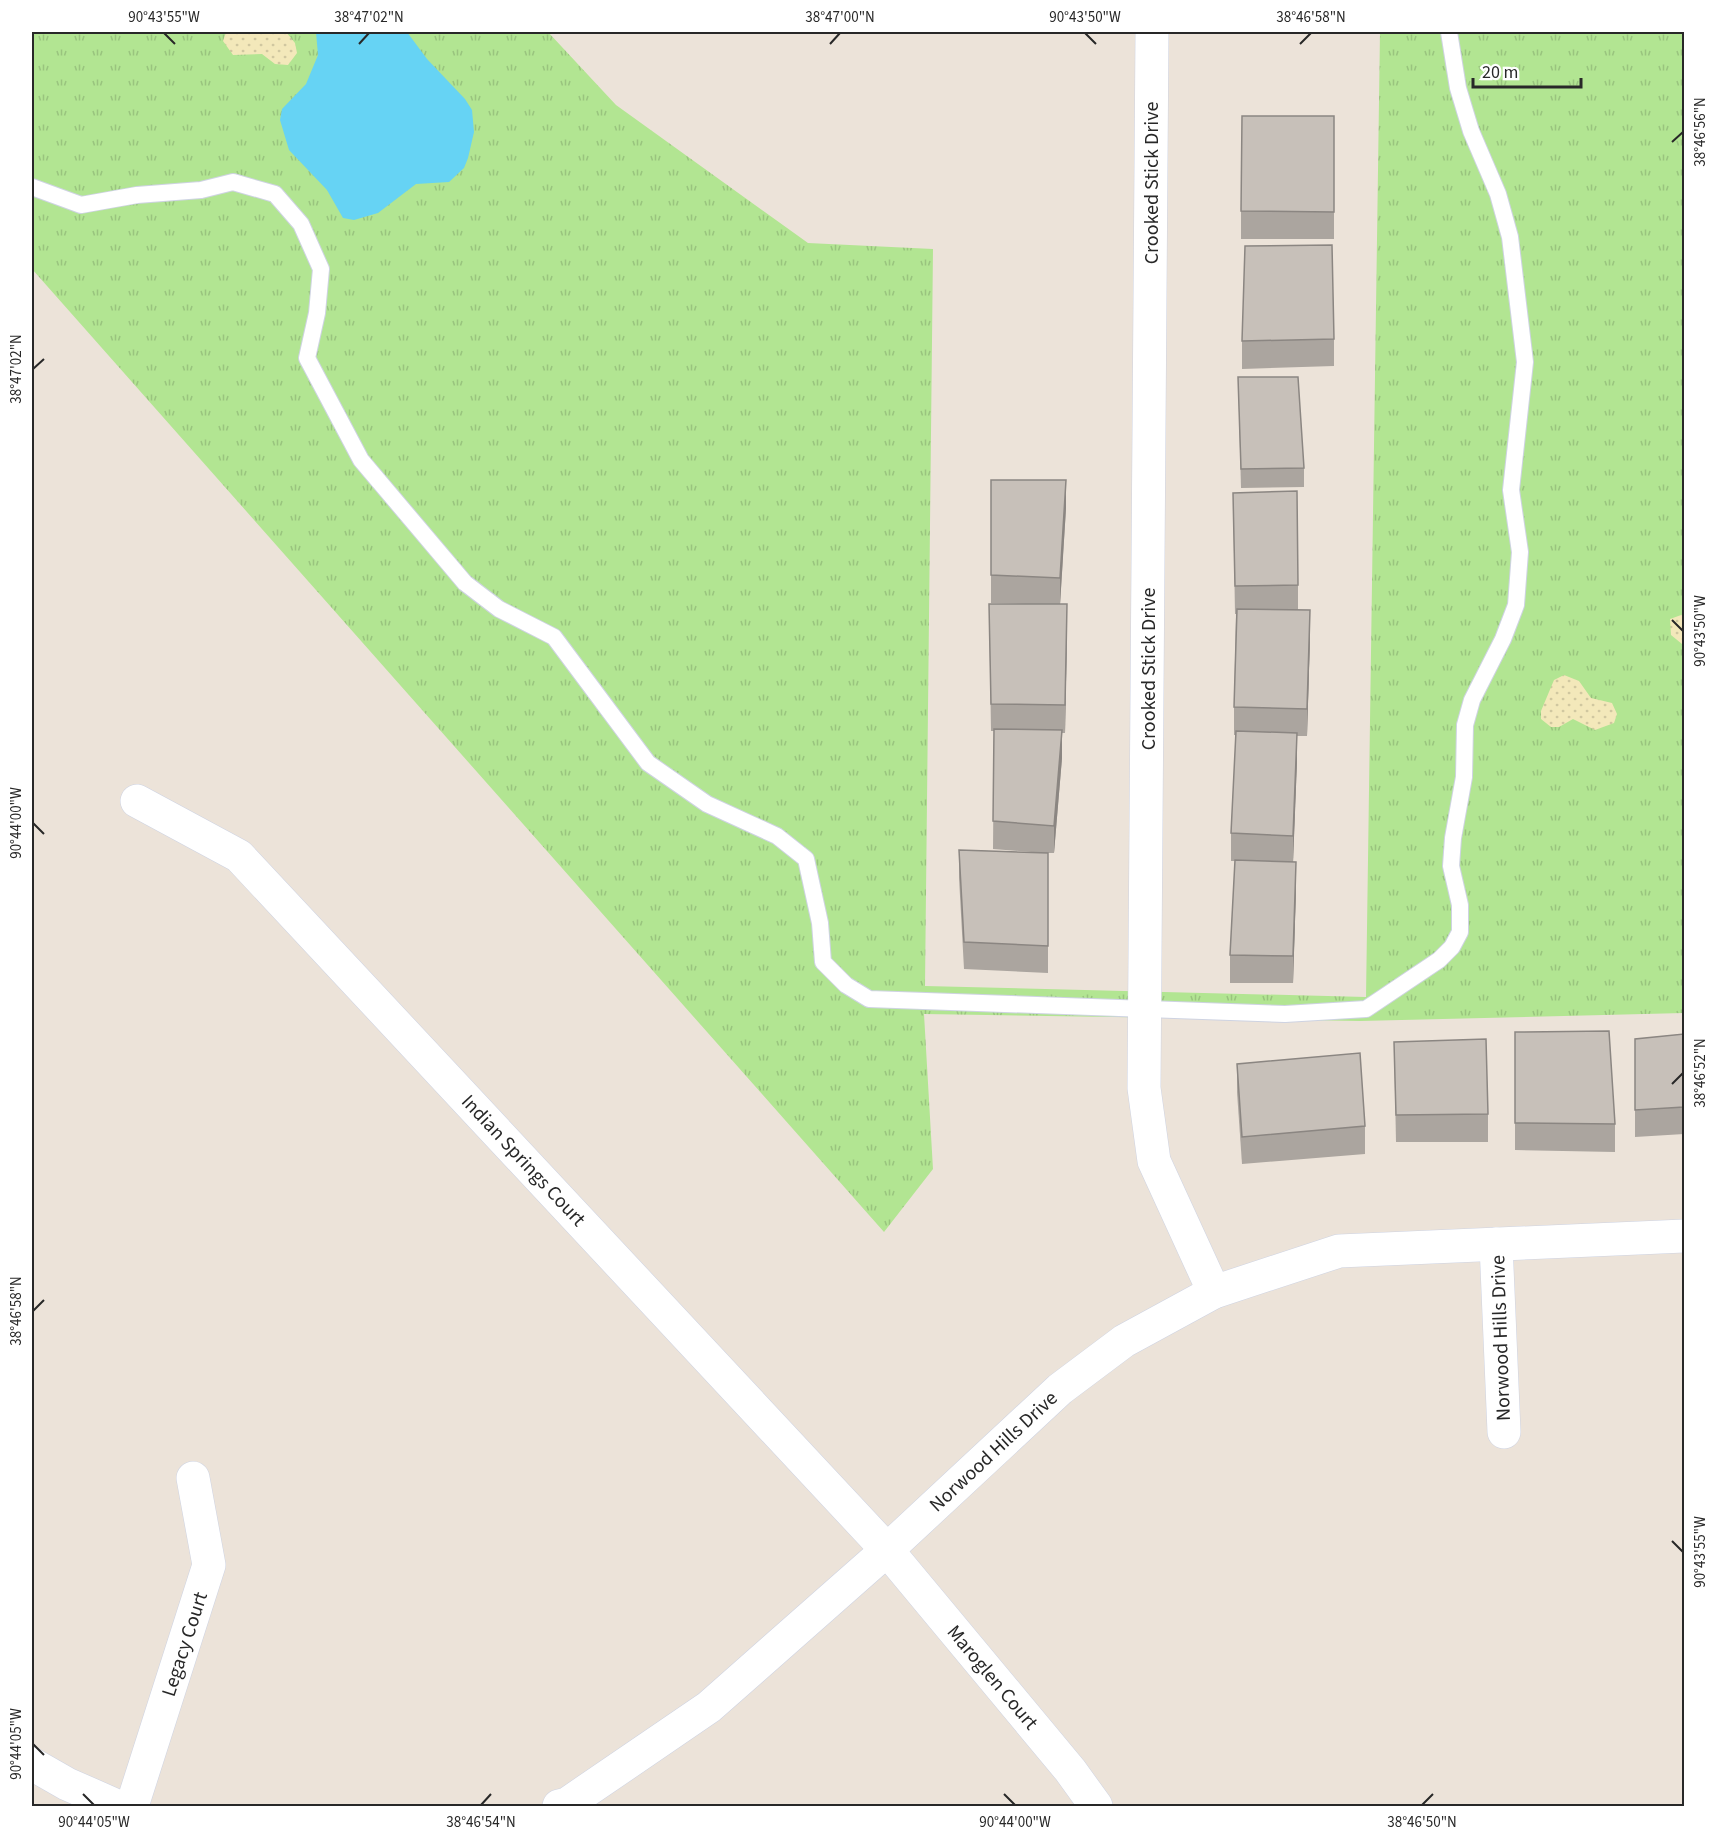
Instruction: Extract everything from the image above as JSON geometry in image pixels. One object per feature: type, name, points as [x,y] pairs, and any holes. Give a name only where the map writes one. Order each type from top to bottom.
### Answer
[{"type":"street","name":"Crooked Stick Drive","points":[[1152,32],[1144,1088],[1154,1161],[1214,1292]]},
{"type":"street","name":"Indian Springs Court","points":[[137,801],[239,856],[887,1550]]},
{"type":"street","name":"Norwood Hills Drive","points":[[565,1806],[709,1707],[887,1550],[1060,1389],[1124,1341],[1214,1292],[1339,1251],[1684,1236]]},
{"type":"street","name":"Norwood Hills Drive","points":[[1496,1244],[1504,1432]]},
{"type":"street","name":"Legacy Court","points":[[132,1806],[209,1565],[193,1478]]},
{"type":"street","name":"Maroglen Court","points":[[887,1550],[1070,1770],[1096,1806]]},
{"type":"street","points":[[32,1764],[67,1784],[117,1806]]},
{"type":"lane","points":[[32,187],[81,205],[136,195],[201,190],[233,182],[276,194],[301,224],[321,269],[317,313],[307,358],[361,460],[465,583],[499,609],[554,637],[648,764],[707,804],[777,836],[806,858],[820,923],[823,962],[846,985],[869,999],[1145,1011],[1285,1014],[1366,1010],[1439,960],[1452,947],[1460,932],[1460,905],[1451,866],[1453,838],[1464,777],[1465,724],[1472,700],[1503,639],[1515,605],[1520,552],[1511,490],[1525,362],[1510,237],[1498,194],[1472,131],[1458,88],[1449,32]]},
{"type":"green space","points":[[32,32],[548,32],[616,105],[808,243],[933,249],[925,986],[1366,997],[1380,32],[1684,32],[1684,1013],[1360,1021],[924,1014],[933,1169],[884,1232],[32,269]]},
{"type":"sand","points":[[226,32],[286,32],[295,43],[297,53],[288,65],[275,64],[262,54],[233,55],[223,41]]},
{"type":"sand","points":[[1684,614],[1684,644],[1682,644],[1671,635],[1670,619]]},
{"type":"sand","points":[[1564,675],[1579,681],[1591,698],[1612,703],[1617,714],[1614,723],[1595,730],[1573,719],[1559,727],[1551,727],[1541,719],[1541,711],[1554,680]]},
{"type":"water","points":[[316,32],[407,32],[427,59],[465,99],[472,110],[474,132],[464,168],[449,182],[416,184],[378,213],[354,220],[343,218],[327,190],[289,150],[280,120],[282,109],[306,84],[318,55]]},
{"type":"building","points":[[1242,116],[1334,116],[1334,212],[1241,211]]},
{"type":"building","points":[[1332,245],[1334,339],[1242,341],[1245,246]]},
{"type":"building","points":[[1238,377],[1298,377],[1304,468],[1241,469]]},
{"type":"building","points":[[991,480],[1066,480],[1060,578],[991,575]]},
{"type":"building","points":[[1297,491],[1298,585],[1235,586],[1233,493]]},
{"type":"building","points":[[989,604],[1067,604],[1065,705],[991,704]]},
{"type":"building","points":[[1237,609],[1310,610],[1307,709],[1234,707]]},
{"type":"building","points":[[994,729],[1062,730],[1054,826],[993,821]]},
{"type":"building","points":[[1236,731],[1297,733],[1293,836],[1231,833]]},
{"type":"building","points":[[959,850],[1048,853],[1048,946],[964,942]]},
{"type":"building","points":[[1235,860],[1296,862],[1293,956],[1230,955]]},
{"type":"building","points":[[1609,1031],[1615,1124],[1515,1123],[1515,1032]]},
{"type":"building","points":[[1684,1034],[1684,1107],[1635,1110],[1635,1039]]},
{"type":"building","points":[[1486,1039],[1488,1114],[1396,1115],[1394,1042]]},
{"type":"building","points":[[1360,1053],[1365,1126],[1242,1137],[1237,1064]]}]
